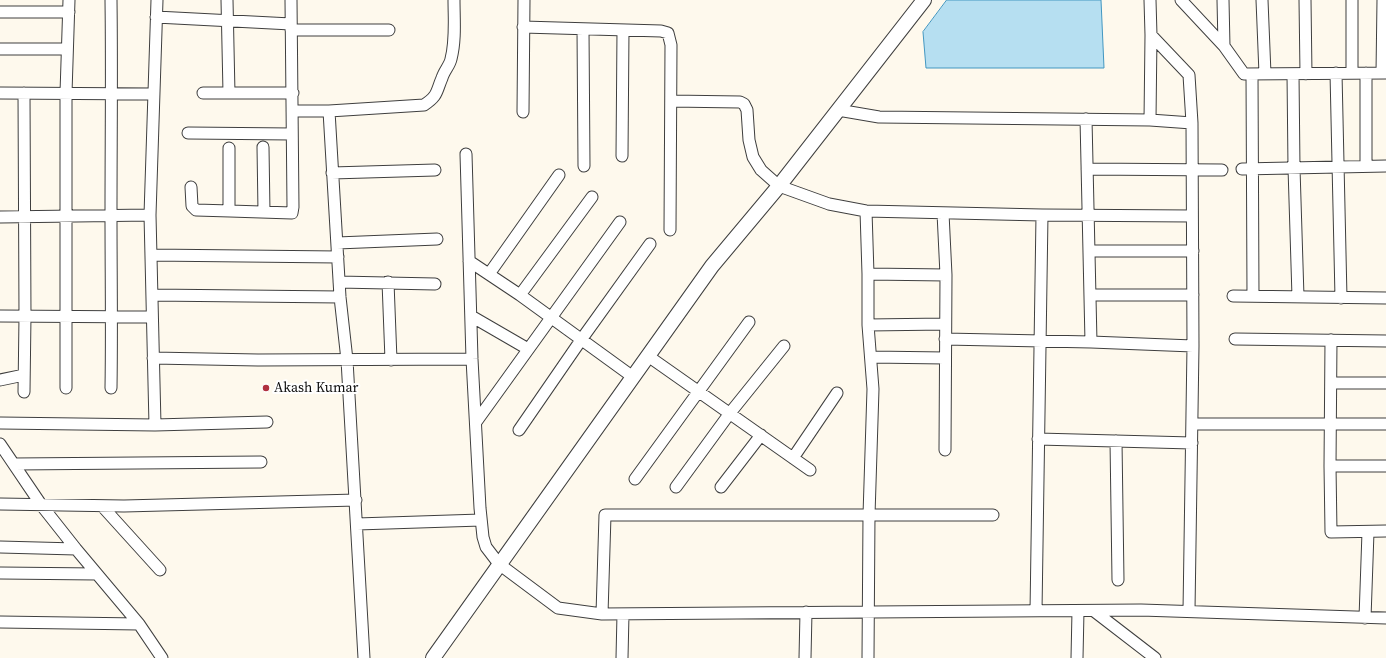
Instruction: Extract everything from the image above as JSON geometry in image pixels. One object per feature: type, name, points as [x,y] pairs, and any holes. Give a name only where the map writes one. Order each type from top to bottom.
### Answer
[{"type":"street","points":[[66,388],[66,93],[69,0]]},
{"type":"street","points":[[111,0],[111,388]]},
{"type":"street","points":[[155,425],[150,215],[157,0]]},
{"type":"street","points":[[227,0],[229,93]]},
{"type":"street","points":[[191,187],[192,206],[196,210],[291,213],[293,211],[291,0]]},
{"type":"street","points":[[292,111],[329,111],[424,105],[433,99],[438,93],[442,77],[451,60],[454,0]]},
{"type":"street","points":[[523,112],[524,0]]},
{"type":"street","points":[[433,658],[712,266],[779,186],[924,0]]},
{"type":"street","points":[[1150,0],[1150,120]]},
{"type":"street","points":[[1180,0],[1224,46],[1244,74],[1384,73],[1383,0]]},
{"type":"street","points":[[1223,0],[1224,46]]},
{"type":"street","points":[[1262,0],[1265,74]]},
{"type":"street","points":[[1305,0],[1306,74]]},
{"type":"street","points":[[1352,0],[1352,73]]},
{"type":"street","points":[[0,12],[69,12]]},
{"type":"street","points":[[156,17],[227,21],[291,27],[389,30]]},
{"type":"street","points":[[523,27],[661,31],[668,34],[671,45],[670,230]]},
{"type":"street","points":[[583,29],[584,166]]},
{"type":"street","points":[[622,156],[623,30]]},
{"type":"street","points":[[1151,35],[1189,75],[1192,123],[1193,251],[1189,611]]},
{"type":"street","points":[[0,49],[68,49]]},
{"type":"street","points":[[1366,73],[1366,166]]},
{"type":"street","points":[[1252,74],[1247,169],[1253,296]]},
{"type":"street","points":[[1293,74],[1298,297]]},
{"type":"street","points":[[1336,74],[1341,298]]},
{"type":"street","points":[[0,93],[154,94]]},
{"type":"street","points":[[24,93],[24,392]]},
{"type":"street","points":[[203,93],[292,93]]},
{"type":"street","points":[[671,101],[740,102],[744,104],[747,110],[749,140],[753,157],[762,170],[779,186],[828,204],[866,211],[1042,215],[1192,216]]},
{"type":"street","points":[[838,110],[879,117],[1150,120],[1192,123]]},
{"type":"street","points":[[329,111],[340,297],[347,360],[356,500],[364,658]]},
{"type":"street","points":[[1086,119],[1091,342]]},
{"type":"street","points":[[188,133],[292,134]]},
{"type":"street","points":[[263,147],[264,212]]},
{"type":"street","points":[[229,148],[230,211]]},
{"type":"street","points":[[466,154],[472,359],[483,537],[486,547],[499,564],[558,608],[602,614],[1141,610],[1386,618]]},
{"type":"street","points":[[1247,169],[1386,166]]},
{"type":"street","points":[[1087,169],[1222,170]]},
{"type":"street","points":[[332,173],[435,170]]},
{"type":"street","points":[[490,274],[559,175]]},
{"type":"street","points":[[520,296],[592,197]]},
{"type":"street","points":[[866,211],[868,325],[873,389],[869,514],[868,658]]},
{"type":"street","points":[[944,213],[946,276],[945,450]]},
{"type":"street","points":[[0,217],[150,215]]},
{"type":"street","points":[[1036,611],[1042,215]]},
{"type":"street","points":[[476,422],[620,222]]},
{"type":"street","points":[[337,242],[437,239]]},
{"type":"street","points":[[519,430],[650,244]]},
{"type":"street","points":[[1089,251],[1193,251]]},
{"type":"street","points":[[151,255],[338,256]]},
{"type":"street","points":[[469,261],[490,274],[633,377]]},
{"type":"street","points":[[868,274],[946,276]]},
{"type":"street","points":[[339,282],[435,284]]},
{"type":"street","points":[[388,282],[391,360]]},
{"type":"street","points":[[152,295],[340,297]]},
{"type":"street","points":[[1090,295],[1193,295]]},
{"type":"street","points":[[1233,296],[1386,298]]},
{"type":"street","points":[[0,316],[152,317]]},
{"type":"street","points":[[471,316],[528,349]]},
{"type":"street","points":[[635,478],[749,322]]},
{"type":"street","points":[[868,325],[945,324]]},
{"type":"street","points":[[945,339],[1193,346]]},
{"type":"street","points":[[1235,339],[1386,341]]},
{"type":"street","points":[[1331,340],[1331,532],[1386,531]]},
{"type":"street","points":[[676,487],[730,413],[784,346]]},
{"type":"street","points":[[648,356],[810,470]]},
{"type":"street","points":[[871,357],[945,358]]},
{"type":"street","points":[[154,358],[258,360],[472,359]]},
{"type":"street","points":[[0,380],[24,375]]},
{"type":"street","points":[[1331,383],[1386,383]]},
{"type":"street","points":[[793,458],[837,393]]},
{"type":"street","points":[[0,423],[155,425],[267,422]]},
{"type":"street","points":[[1192,424],[1386,424]]},
{"type":"street","points":[[721,487],[761,435]]},
{"type":"street","points":[[1038,439],[1192,443]]},
{"type":"street","points":[[1116,441],[1118,580]]},
{"type":"street","points":[[0,444],[42,506],[139,624],[162,658]]},
{"type":"street","points":[[14,464],[261,462]]},
{"type":"street","points":[[1330,466],[1386,466]]},
{"type":"street","points":[[0,504],[102,506],[356,500]]},
{"type":"street","points":[[102,506],[160,570]]},
{"type":"street","points":[[602,614],[605,515],[994,515]]},
{"type":"street","points":[[357,524],[481,520]]},
{"type":"street","points":[[1365,618],[1368,532]]},
{"type":"street","points":[[0,547],[76,549]]},
{"type":"street","points":[[0,572],[97,574]]},
{"type":"street","points":[[1078,611],[1078,658]]},
{"type":"street","points":[[1100,611],[1155,658]]},
{"type":"street","points":[[805,658],[806,612]]},
{"type":"street","points":[[622,658],[623,614]]},
{"type":"street","points":[[0,622],[139,624]]},
{"type":"water","points":[[947,0],[1101,0],[1104,68],[926,68],[923,32]]},
{"type":"place","name":"Akash Kumar","points":[[266,388]]}]
